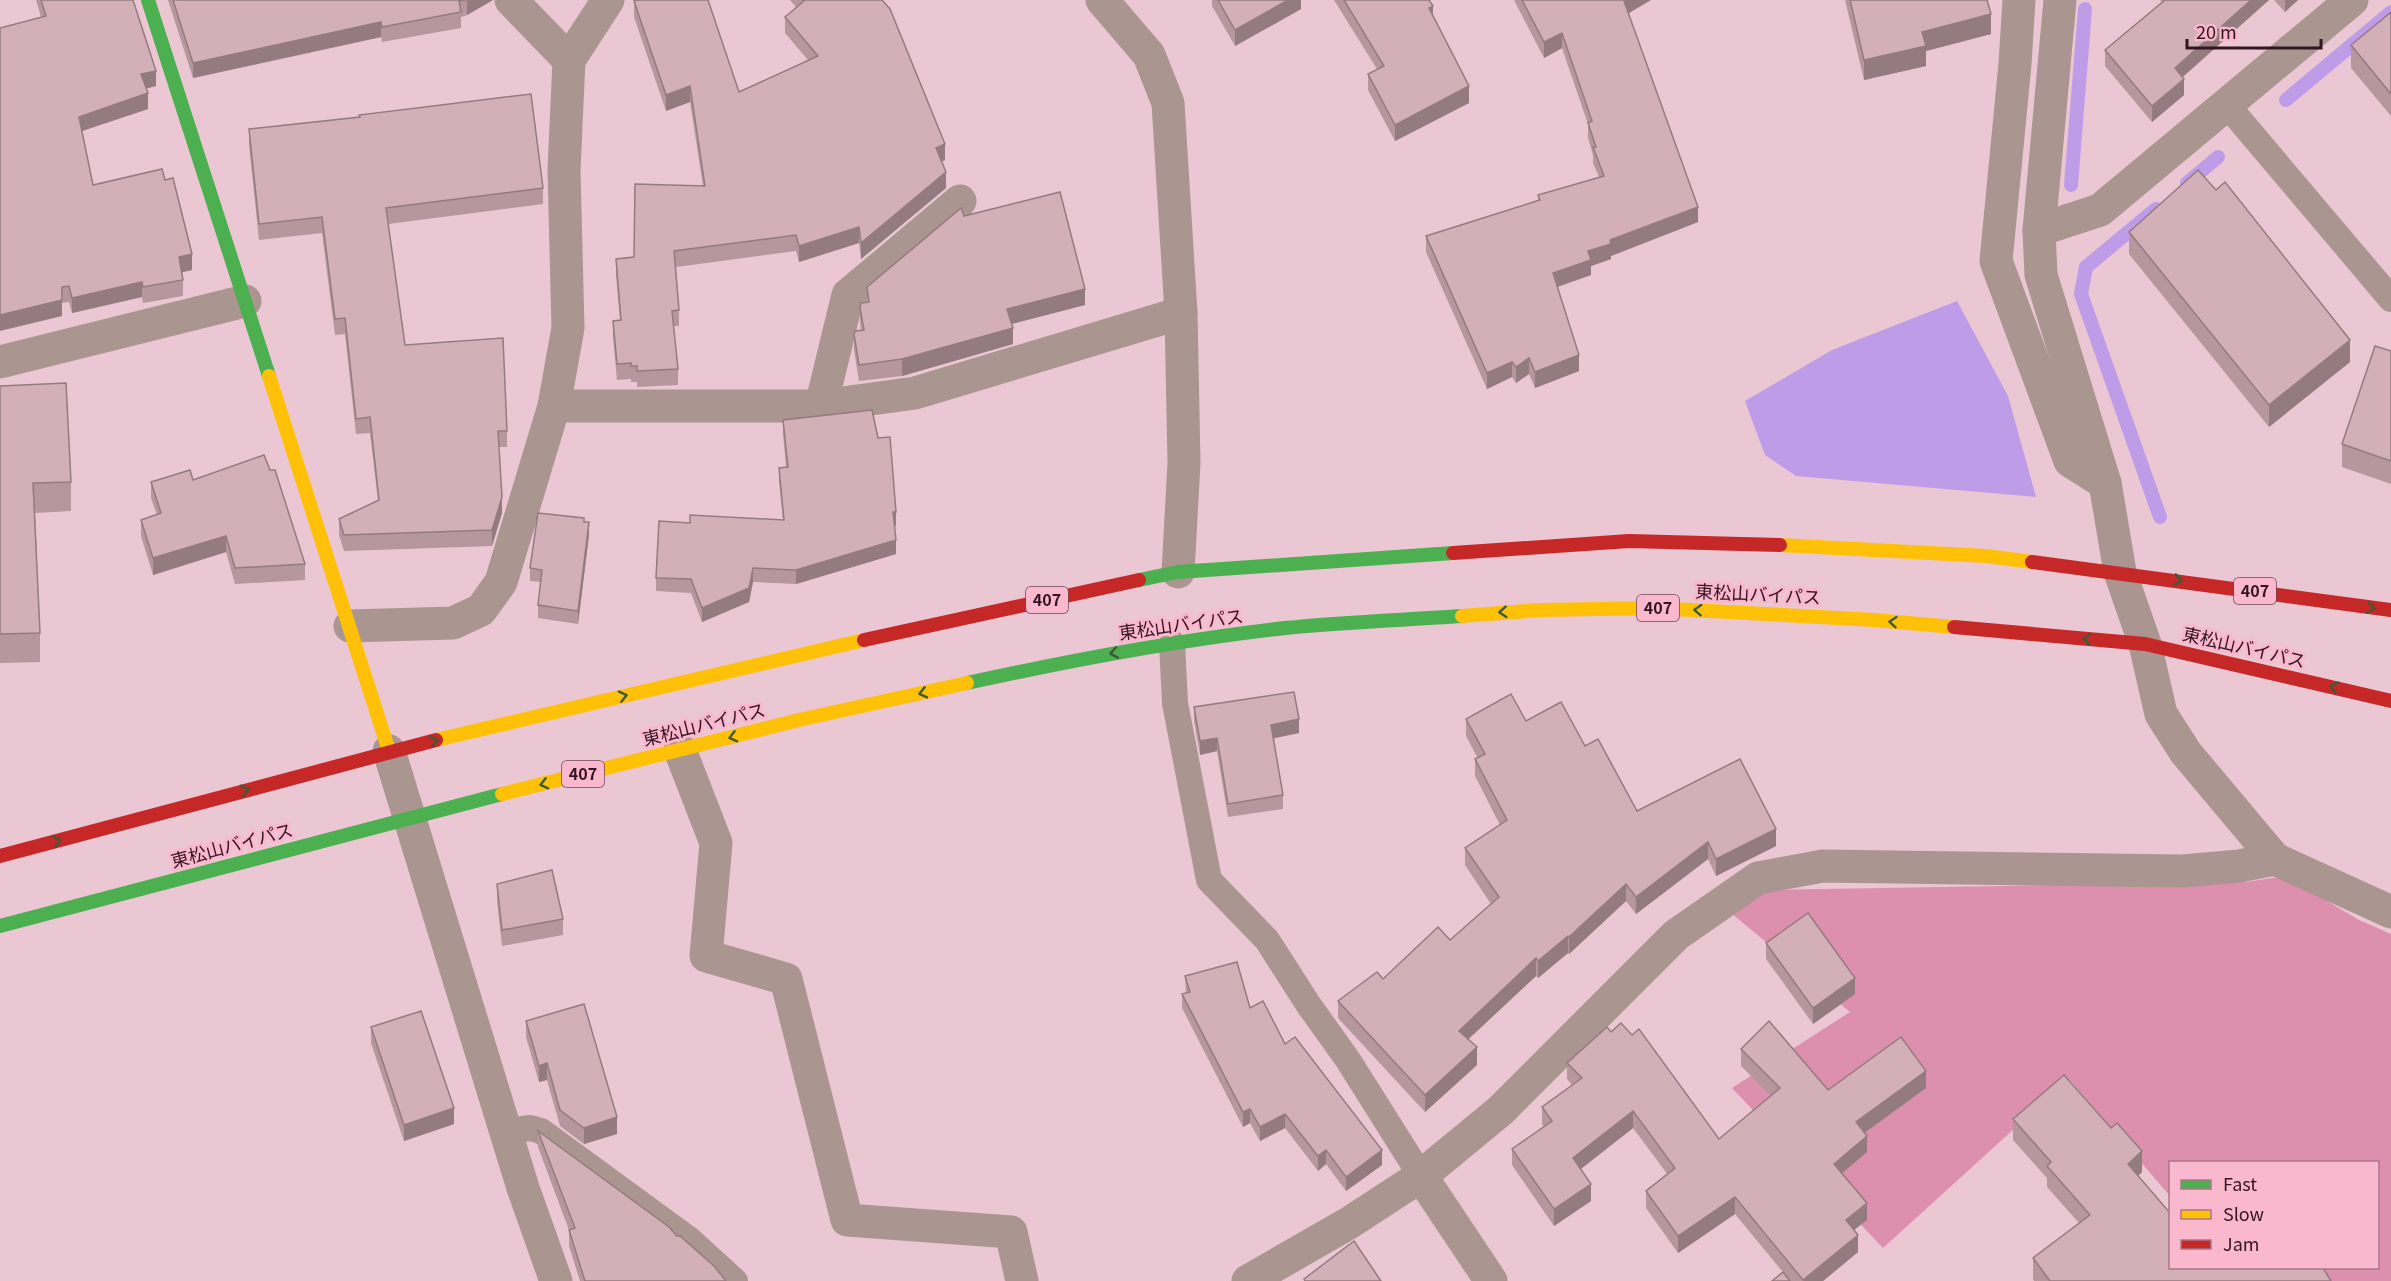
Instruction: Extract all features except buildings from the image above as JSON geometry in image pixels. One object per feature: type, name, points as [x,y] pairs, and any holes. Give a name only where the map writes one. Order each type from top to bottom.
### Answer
[{"type":"main road","points":[[148,0],[390,751]]},
{"type":"main road","name":"407","points":[[0,856],[390,751],[765,662],[1178,572],[1629,541],[1812,546],[1986,556],[2120,572],[2391,610]]},
{"type":"main road","name":"東松山バイパス","points":[[0,926],[410,817],[803,719],[1057,663],[1172,643],[1287,628],[1412,617],[1541,610],[1655,608],[1874,620],[2145,644],[2391,700]]},
{"type":"street","points":[[512,0],[569,60]]},
{"type":"street","points":[[350,626],[453,623],[481,610],[501,582],[554,406],[568,328],[564,170],[569,60],[608,0]]},
{"type":"street","points":[[1102,0],[1149,55],[1168,103],[1181,313],[1184,463],[1178,572]]},
{"type":"street","points":[[2019,0],[1996,261],[2070,461],[2105,483]]},
{"type":"street","points":[[2060,0],[2039,231],[2041,275],[2105,483],[2120,572],[2145,644],[2161,714],[2186,753],[2275,859],[2391,912]]},
{"type":"street","points":[[2039,231],[2100,210],[2352,0]]},
{"type":"street","points":[[821,406],[848,295],[960,201]]},
{"type":"street","points":[[0,362],[245,301]]},
{"type":"street","points":[[554,406],[821,406],[915,393],[1181,313]]},
{"type":"street","points":[[680,750],[716,843],[706,956],[786,978],[847,1220],[1011,1232],[1022,1281]]},
{"type":"street","points":[[390,751],[506,1131],[556,1281]]},
{"type":"street","points":[[1248,1281],[1349,1223],[1421,1176],[1500,1111],[1676,935],[1758,878],[1823,867],[2183,871],[2239,866],[2275,859]]},
{"type":"street","points":[[1421,1176],[1491,1281]]},
{"type":"lane","points":[[2227,105],[2391,299]]},
{"type":"lane","points":[[1172,643],[1175,703],[1209,880],[1267,940],[1308,1004],[1348,1060],[1421,1176]]},
{"type":"lane","points":[[506,1131],[530,1128],[541,1131],[690,1240],[735,1281]]},
{"type":"shaded area","points":[[1957,301],[2008,396],[2036,497],[1796,476],[1765,455],[1745,401],[1832,350]]},
{"type":"shaded area","points":[[2285,876],[2359,920],[2391,934],[2391,1281],[2328,1281],[2321,1269],[2379,1269],[2379,1161],[2169,1161],[2169,1195],[2069,1079],[1883,1248],[1732,1088],[1850,1012],[1731,913],[1763,890],[2246,882]]},
{"type":"waterway","points":[[2071,185],[2085,9]]},
{"type":"waterway","points":[[2286,100],[2391,12]]},
{"type":"waterway","points":[[2187,183],[2218,157]]},
{"type":"waterway","points":[[2156,209],[2086,267],[2081,294],[2160,517]]},
{"type":"traffic: fast","points":[[148,0],[269,376]]},
{"type":"traffic: fast","points":[[1139,580],[1178,572],[1453,553]]},
{"type":"traffic: fast","points":[[967,683],[1125,651],[1205,638],[1329,624],[1462,616]]},
{"type":"traffic: fast","points":[[0,926],[502,794]]},
{"type":"traffic: slow","points":[[269,376],[389,751]]},
{"type":"traffic: slow","points":[[1780,545],[1986,556],[2032,562]]},
{"type":"traffic: slow","points":[[1462,616],[1541,610],[1655,608],[1874,620],[1954,627]]},
{"type":"traffic: slow","points":[[436,740],[864,640]]},
{"type":"traffic: slow","points":[[502,794],[803,719],[967,683]]},
{"type":"traffic: jam","points":[[1453,553],[1629,541],[1780,545]]},
{"type":"traffic: jam","points":[[2032,562],[2391,610]]},
{"type":"traffic: jam","points":[[864,640],[1139,580]]},
{"type":"traffic: jam","points":[[1954,627],[2145,644],[2391,701]]},
{"type":"traffic: jam","points":[[0,856],[436,740]]}]
